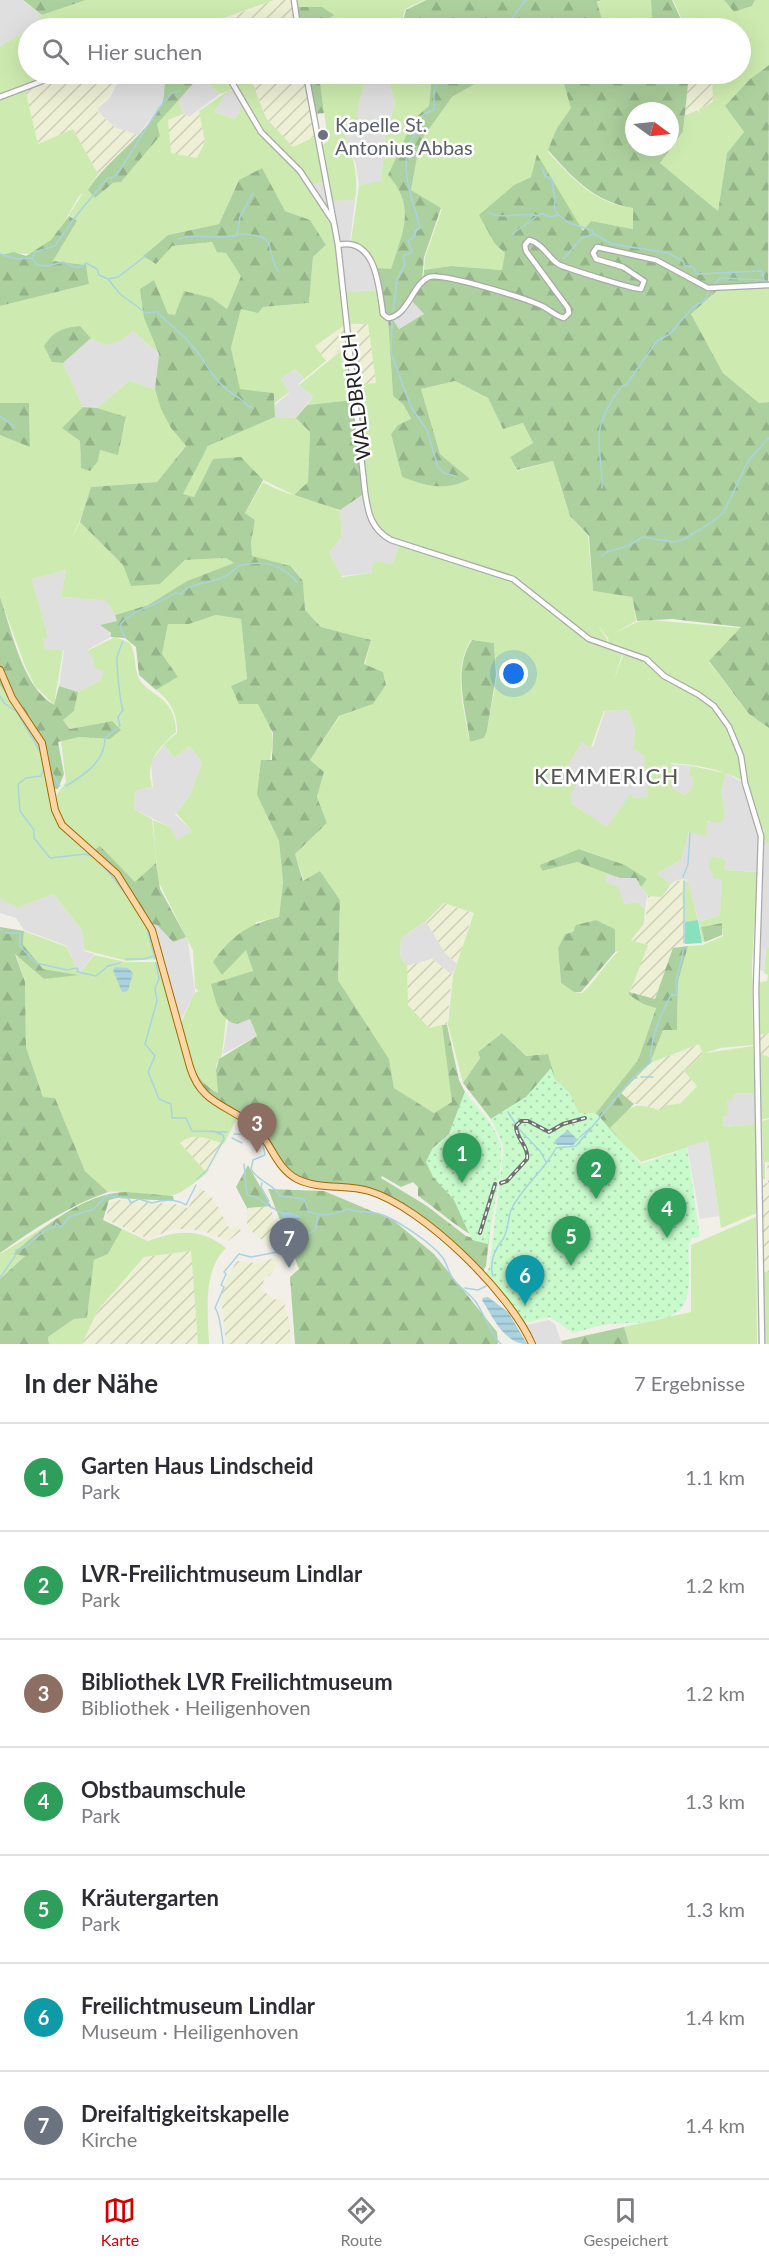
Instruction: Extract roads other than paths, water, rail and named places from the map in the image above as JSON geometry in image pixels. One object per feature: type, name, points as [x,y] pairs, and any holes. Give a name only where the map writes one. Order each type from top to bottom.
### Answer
[{"type":"main road","points":[[0,670],[12,698],[42,743],[56,810],[62,825],[117,874],[152,930],[190,1067],[198,1087],[210,1099],[258,1129],[282,1168],[299,1180],[376,1193],[435,1227],[508,1305],[532,1344]]},
{"type":"street","points":[[294,0],[297,18]]},
{"type":"street","points":[[0,97],[34,84]]},
{"type":"street","points":[[233,84],[261,132],[300,171],[334,223]]},
{"type":"street","name":"WALDBRUCH","points":[[308,84],[338,245],[369,516],[375,527],[391,540],[496,571],[513,579],[589,639],[646,659],[664,676],[705,698],[729,727],[741,756],[745,783],[761,836],[756,960],[762,1344]]},
{"type":"street","points":[[338,245],[350,242],[356,244],[375,268],[383,314],[388,318],[398,314],[419,286],[432,276],[444,276],[543,306],[564,318],[569,313],[568,308],[526,252],[525,245],[529,240],[535,242],[558,264],[618,282],[635,290],[641,289],[644,281],[623,267],[596,259],[593,253],[597,247],[656,260],[708,288],[769,285]]},
{"type":"water","points":[[115,967],[128,968],[133,973],[128,991],[122,992],[113,970]]},
{"type":"water","points":[[568,1130],[577,1139],[580,1138],[573,1145],[557,1145],[555,1140]]},
{"type":"water","points":[[285,1211],[300,1216],[300,1233],[295,1241],[296,1231],[282,1221],[282,1213]]},
{"type":"water","points":[[488,1297],[508,1312],[527,1344],[512,1340],[500,1328],[482,1300]]},
{"type":"waterway","points":[[512,18],[526,0]]},
{"type":"waterway","points":[[393,311],[397,280],[405,264],[403,256],[412,252],[408,241],[420,228],[407,177],[409,145],[421,118],[425,113],[434,110],[434,92],[437,84]]},
{"type":"waterway","points":[[33,257],[35,252],[55,246],[101,186],[120,170],[159,108],[172,93],[180,91]]},
{"type":"waterway","points":[[542,168],[545,176],[552,180],[554,209],[558,214]]},
{"type":"waterway","points":[[178,239],[193,236],[230,237],[237,235],[240,217],[253,193]]},
{"type":"waterway","points":[[489,213],[501,216],[526,214],[538,216],[541,213],[550,217],[559,215],[569,223],[592,230],[594,234]]},
{"type":"waterway","points":[[512,234],[536,217]]},
{"type":"waterway","points":[[237,235],[246,234],[265,239],[279,272]]},
{"type":"waterway","points":[[563,259],[582,238],[594,234],[612,244],[668,253],[683,261],[685,266],[693,267],[697,274],[762,271],[764,281],[769,282]]},
{"type":"waterway","points":[[0,254],[17,259],[32,258],[37,265],[48,266],[63,262],[74,267],[82,267],[86,263],[97,269],[99,275],[108,279],[120,294],[146,313],[157,312],[190,343],[216,379],[253,408]]},
{"type":"waterway","points":[[108,279],[118,277],[147,255]]},
{"type":"waterway","points":[[713,285],[720,278],[763,280]]},
{"type":"waterway","points":[[602,488],[599,434],[609,405],[657,341],[670,334],[693,307],[704,301],[709,291]]},
{"type":"waterway","points":[[392,322],[391,353],[411,407],[427,430],[438,467],[444,473],[455,476]]},
{"type":"waterway","points":[[0,416],[16,428]]},
{"type":"waterway","points":[[602,556],[607,552],[628,546],[643,537],[674,542],[682,540],[709,524],[724,512],[748,461],[769,438]]},
{"type":"waterway","points":[[125,637],[120,625],[125,619],[175,593],[181,594],[191,587],[223,577],[238,566],[255,563],[278,567],[297,582]]},
{"type":"waterway","points":[[66,786],[92,767],[101,754],[105,738],[120,726],[118,717],[123,710],[117,659],[123,641]]},
{"type":"waterway","points":[[0,696],[4,703],[17,712],[41,753]]},
{"type":"waterway","points":[[44,769],[41,776],[26,778],[18,784],[20,811],[34,830],[34,838],[50,858],[85,854],[94,857]]},
{"type":"waterway","points":[[53,774],[60,786]]},
{"type":"waterway","points":[[683,877],[688,864],[690,833]]},
{"type":"waterway","points":[[102,864],[129,898]]},
{"type":"waterway","points":[[684,881],[684,943]]},
{"type":"waterway","points":[[146,925],[155,959]]},
{"type":"waterway","points":[[6,933],[20,933],[20,946],[36,963],[67,970],[77,968],[78,972],[96,976],[108,966],[120,963]]},
{"type":"waterway","points":[[635,1076],[651,1062],[652,1046],[660,1019],[671,995],[677,995],[676,981],[684,948]]},
{"type":"waterway","points":[[126,959],[144,959],[153,956]]},
{"type":"waterway","points":[[156,963],[159,979],[155,988],[157,1001],[145,1044],[155,1056],[148,1072],[159,1099],[171,1104],[172,1118],[186,1118],[192,1131],[227,1132]]},
{"type":"waterway","points":[[641,1077],[653,1077]]},
{"type":"waterway","points":[[493,1276],[492,1266],[497,1247],[505,1236],[512,1208],[522,1192],[546,1164],[556,1148],[576,1146],[633,1078],[637,1078]]},
{"type":"waterway","points":[[508,1112],[519,1129],[540,1151],[546,1162]]},
{"type":"waterway","points":[[580,1137],[590,1128]]},
{"type":"waterway","points":[[197,1179],[207,1170],[224,1139],[223,1135],[212,1131]]},
{"type":"waterway","points":[[234,1134],[259,1138],[265,1155],[253,1160],[251,1169],[280,1196],[304,1199],[309,1212],[314,1214],[328,1214],[348,1209],[383,1215],[424,1240],[438,1252],[453,1279],[476,1302],[494,1336],[501,1344]]},
{"type":"waterway","points":[[232,1138],[242,1143]]},
{"type":"waterway","points":[[244,1164],[247,1195],[256,1197],[267,1205]]},
{"type":"waterway","points":[[262,1183],[261,1187],[269,1201],[267,1205],[282,1213]]},
{"type":"waterway","points":[[0,1278],[15,1256],[16,1250],[27,1246],[44,1231],[55,1227],[56,1223],[61,1227],[69,1217],[94,1209],[106,1196],[128,1198],[131,1203],[139,1199],[152,1203],[173,1200],[186,1205],[196,1185]]},
{"type":"waterway","points":[[283,1251],[316,1229],[318,1214]]},
{"type":"waterway","points":[[223,1344],[215,1308],[224,1287],[221,1285],[226,1274],[224,1272],[239,1254],[251,1257],[277,1252]]},
{"type":"waterway","points":[[465,1288],[478,1290],[486,1286]]},
{"type":"railway","points":[[501,1183],[507,1181],[527,1159],[526,1150],[516,1126],[521,1121],[528,1121],[549,1132],[563,1124],[585,1118]]},
{"type":"railway","points":[[480,1233],[495,1184]]},
{"type":"place","name":"Kapelle St. Antonius Abbas","points":[[323,135]]},
{"type":"place","name":"Bibliothek LVR Freilichtmuseum","points":[[257,1153]]},
{"type":"place","name":"Garten Haus Lindscheid","points":[[462,1183]]},
{"type":"place","name":"LVR-Freilichtmuseum Lindlar","points":[[596,1199]]},
{"type":"place","name":"Obstbaumschule","points":[[667,1238]]},
{"type":"place","name":"Kräutergarten","points":[[571,1266]]},
{"type":"place","name":"Dreifaltigkeitskapelle","points":[[289,1268]]},
{"type":"place","name":"Freilichtmuseum Lindlar","points":[[525,1305]]},
{"type":"district","name":"KEMMERICH","points":[[607,775]]}]
